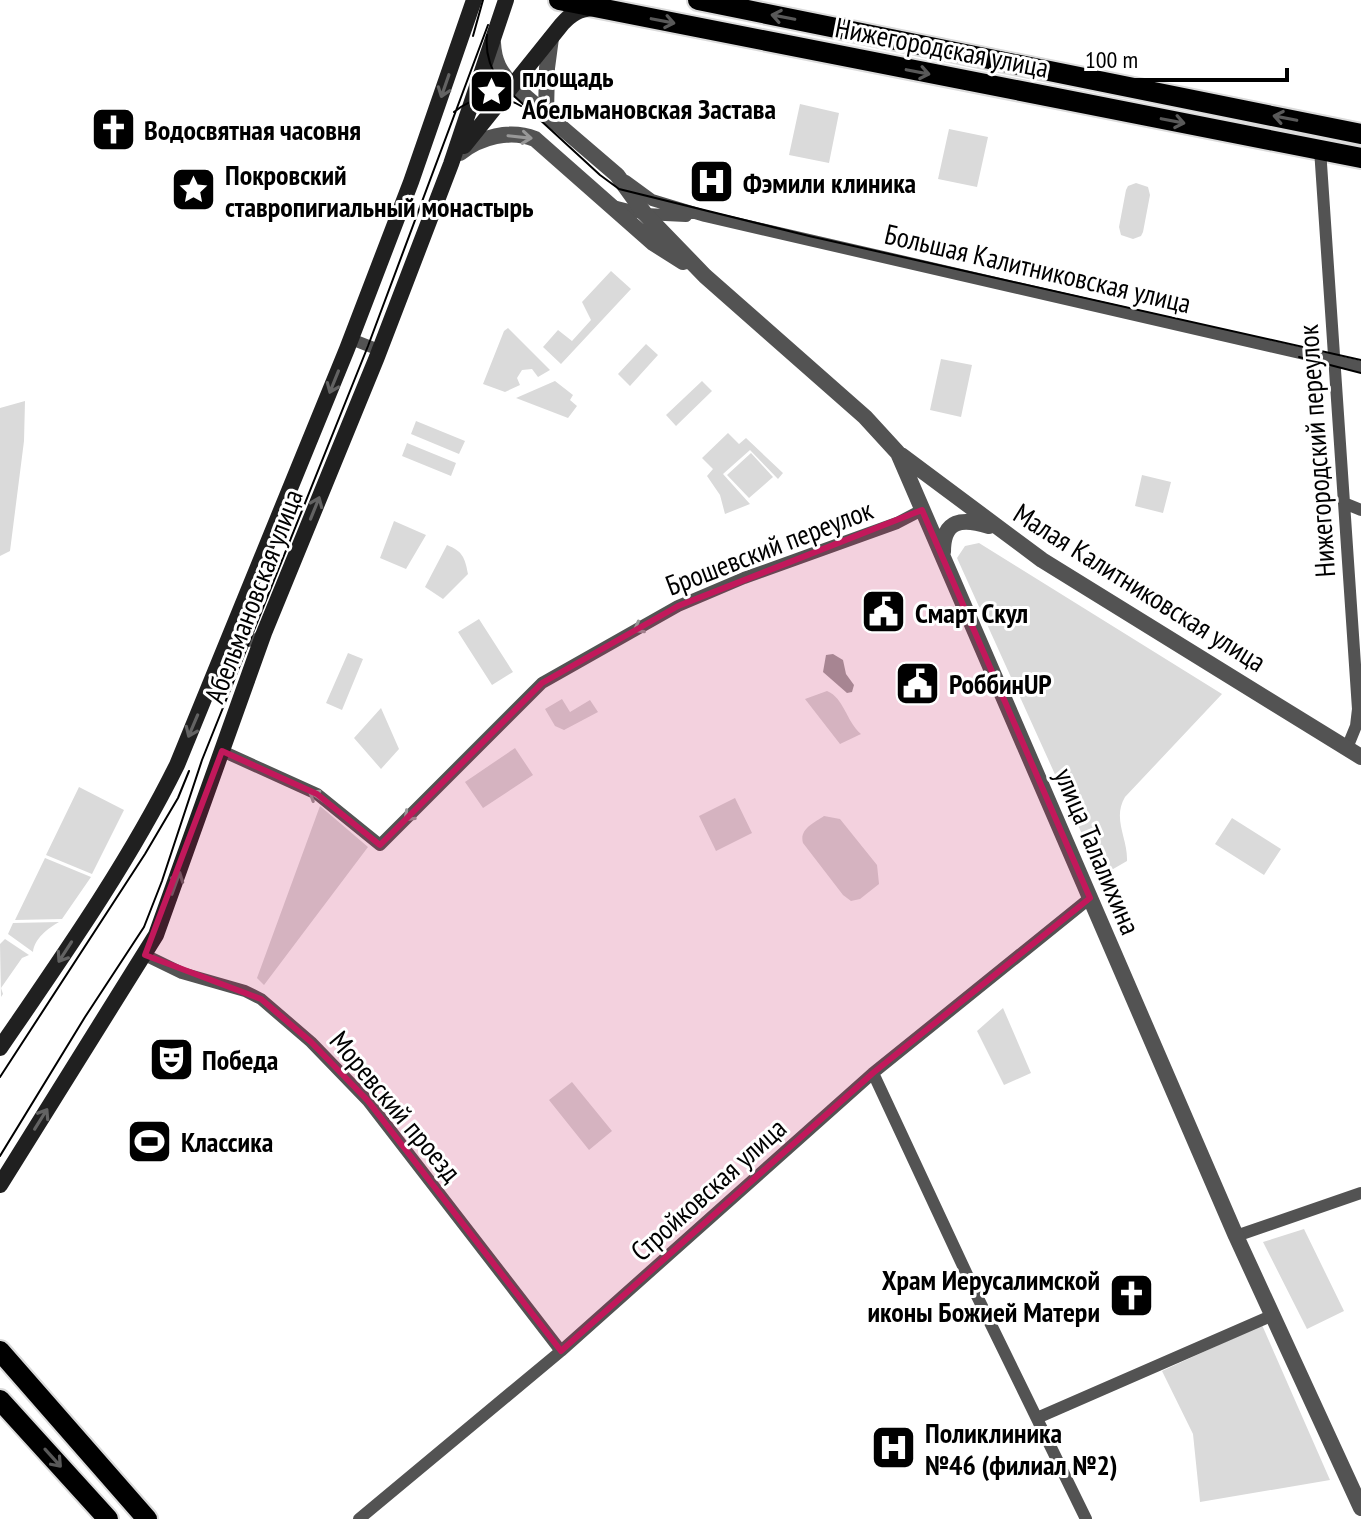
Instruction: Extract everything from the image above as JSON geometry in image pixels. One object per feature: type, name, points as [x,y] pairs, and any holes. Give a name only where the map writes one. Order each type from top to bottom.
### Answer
[{"type":"main road","name":"Абельмановская улица","points":[[0,1048],[78,933],[154,810],[177,765],[351,339],[411,182],[474,0]]},
{"type":"main road","name":"Абельмановская улица","points":[[0,1185],[156,935],[264,633],[451,164],[506,0]]},
{"type":"main road","name":"Нижегородская улица","points":[[559,0],[1361,158]]},
{"type":"main road","name":"Нижегородская улица","points":[[698,0],[1361,134]]},
{"type":"main road","points":[[451,164],[571,15],[594,8]]},
{"type":"main road","points":[[0,1351],[147,1519]]},
{"type":"main road","points":[[0,1400],[108,1519]]},
{"type":"street","points":[[546,114],[551,38]]},
{"type":"street","name":"улица Талалихина","points":[[493,43],[500,72],[512,85],[617,175],[705,276],[865,417],[898,453],[1271,1316],[1361,1508]]},
{"type":"street","name":"улица Талалихина","points":[[451,164],[464,150],[486,139],[529,136],[647,238],[705,276]]},
{"type":"street","name":"Нижегородский переулок","points":[[1320,149],[1358,709],[1354,752]]},
{"type":"street","name":"Большая Калитниковская улица","points":[[617,175],[652,200],[705,216],[1361,367]]},
{"type":"street","name":"Большая Калитниковская улица","points":[[611,205],[650,216],[705,216]]},
{"type":"street","points":[[647,238],[650,216],[670,205]]},
{"type":"street","points":[[676,246],[675,231],[680,221],[690,216]]},
{"type":"street","points":[[351,339],[379,350]]},
{"type":"street","name":"Малая Калитниковская улица","points":[[898,453],[1042,560],[1354,752]]},
{"type":"street","points":[[922,510],[937,497],[952,496]]},
{"type":"street","points":[[1344,503],[1361,510]]},
{"type":"street","name":"Брошевский переулок","points":[[222,751],[317,794],[380,845],[542,683],[678,606],[744,578],[897,523],[922,510]]},
{"type":"street","points":[[942,554],[943,535],[952,525],[974,521],[999,528]]},
{"type":"street","points":[[237,622],[237,631],[247,641],[256,640],[264,633]]},
{"type":"street","name":"Стройковская улица","points":[[363,1518],[561,1351],[873,1073],[1090,898]]},
{"type":"street","name":"Моревский проезд","points":[[145,955],[182,973],[245,991],[261,999],[311,1042],[368,1101],[561,1351]]},
{"type":"street","points":[[873,1073],[1086,1519]]},
{"type":"street","points":[[1236,1236],[1361,1193]]},
{"type":"street","points":[[1037,1418],[1271,1316]]},
{"type":"highlighted area","points":[[922,510],[1090,898],[873,1073],[561,1351],[368,1101],[311,1042],[261,999],[145,955],[222,751],[317,794],[380,845],[542,683],[678,606]]},
{"type":"shaded area","points":[[800,104],[839,113],[829,163],[789,155]]},
{"type":"shaded area","points":[[949,129],[988,137],[977,187],[938,179]]},
{"type":"shaded area","points":[[1136,183],[1148,187],[1150,195],[1143,232],[1133,239],[1121,235],[1119,227],[1126,190]]},
{"type":"shaded area","points":[[611,271],[631,289],[561,364],[543,347],[558,330],[572,341],[591,320],[582,302]]},
{"type":"shaded area","points":[[508,328],[550,370],[538,377],[532,369],[522,370],[517,378],[520,385],[505,392],[483,384],[504,331]]},
{"type":"shaded area","points":[[646,344],[658,355],[630,386],[618,374]]},
{"type":"shaded area","points":[[941,359],[972,365],[961,417],[930,410]]},
{"type":"shaded area","points":[[555,381],[573,395],[570,400],[577,406],[568,418],[516,398]]},
{"type":"shaded area","points":[[702,381],[712,391],[676,426],[666,415]]},
{"type":"shaded area","points":[[25,401],[24,441],[10,551],[0,556],[0,408]]},
{"type":"shaded area","points":[[416,421],[465,441],[459,454],[411,434]]},
{"type":"shaded area","points":[[728,433],[739,444],[746,438],[783,473],[778,479],[750,450],[723,474],[750,504],[725,514],[720,495],[707,476],[713,469],[702,458]]},
{"type":"shaded area","points":[[407,443],[456,463],[451,476],[402,456]]},
{"type":"shaded area","points":[[751,453],[773,477],[749,498],[727,475]]},
{"type":"shaded area","points":[[1142,475],[1171,482],[1163,513],[1135,506]]},
{"type":"shaded area","points":[[394,521],[426,535],[406,569],[380,558]]},
{"type":"shaded area","points":[[979,543],[1222,694],[1125,797],[1120,821],[1127,861],[1101,876],[957,558],[965,546]]},
{"type":"shaded area","points":[[447,545],[462,555],[468,574],[443,599],[425,587]]},
{"type":"shaded area","points":[[479,619],[513,672],[492,685],[458,632]]},
{"type":"shaded area","points":[[348,653],[363,659],[342,710],[326,703]]},
{"type":"shaded area","points":[[833,654],[843,660],[846,674],[854,685],[852,692],[847,693],[823,672],[826,655]]},
{"type":"shaded area","points":[[827,691],[837,699],[861,734],[840,744],[805,699]]},
{"type":"shaded area","points":[[562,699],[570,712],[590,700],[598,712],[564,730],[555,726],[545,709]]},
{"type":"shaded area","points":[[381,708],[399,749],[381,769],[354,738]]},
{"type":"shaded area","points":[[515,748],[533,775],[483,808],[465,782]]},
{"type":"shaded area","points":[[79,787],[124,810],[92,874],[46,855]]},
{"type":"shaded area","points":[[735,798],[752,833],[716,851],[699,816]]},
{"type":"shaded area","points":[[320,806],[368,847],[264,985],[257,978]]},
{"type":"shaded area","points":[[824,816],[840,819],[877,865],[879,884],[860,899],[851,901],[843,895],[803,843],[805,830]]},
{"type":"shaded area","points":[[1232,818],[1281,849],[1264,875],[1215,844]]},
{"type":"shaded area","points":[[45,858],[91,877],[62,919],[15,920]]},
{"type":"shaded area","points":[[59,922],[39,938],[33,952],[8,934],[13,923]]},
{"type":"shaded area","points":[[5,939],[29,955],[22,958],[1,988],[1,997],[0,944]]},
{"type":"shaded area","points":[[1003,1008],[1031,1073],[1004,1085],[977,1031]]},
{"type":"shaded area","points":[[572,1082],[612,1131],[589,1150],[549,1100]]},
{"type":"shaded area","points":[[1304,1229],[1344,1311],[1307,1329],[1263,1242]]},
{"type":"shaded area","points":[[1262,1325],[1330,1480],[1200,1502],[1193,1434],[1162,1371]]},
{"type":"tram line","points":[[473,36],[483,0]]},
{"type":"tram line","points":[[0,1156],[144,927],[202,760],[368,346],[488,25]]},
{"type":"tram line","points":[[487,35],[489,60],[500,83],[619,189],[809,236],[1361,360]]},
{"type":"tram line","points":[[454,112],[469,102],[486,98],[504,99],[521,106]]},
{"type":"tram line","points":[[1299,357],[1361,373]]},
{"type":"tram line","points":[[0,1077],[145,854],[178,798],[189,771]]},
{"type":"place","name":"площадь Абельмановская Застава","points":[[491,92]]},
{"type":"place","name":"Водосвятная часовня","points":[[113,129]]},
{"type":"place","name":"Фэмили клиника","points":[[712,182]]},
{"type":"place","name":"Покровский ставропигиальный монастырь","points":[[194,190]]},
{"type":"place","name":"Смарт Скул","points":[[884,612]]},
{"type":"place","name":"РоббинUP","points":[[918,683]]},
{"type":"place","name":"Победа","points":[[171,1059]]},
{"type":"place","name":"Классика","points":[[150,1141]]},
{"type":"place","name":"Храм Иерусалимской иконы Божией Матери","points":[[1131,1295]]},
{"type":"place","name":"Поликлиника №46 (филиал №2)","points":[[894,1448]]}]
